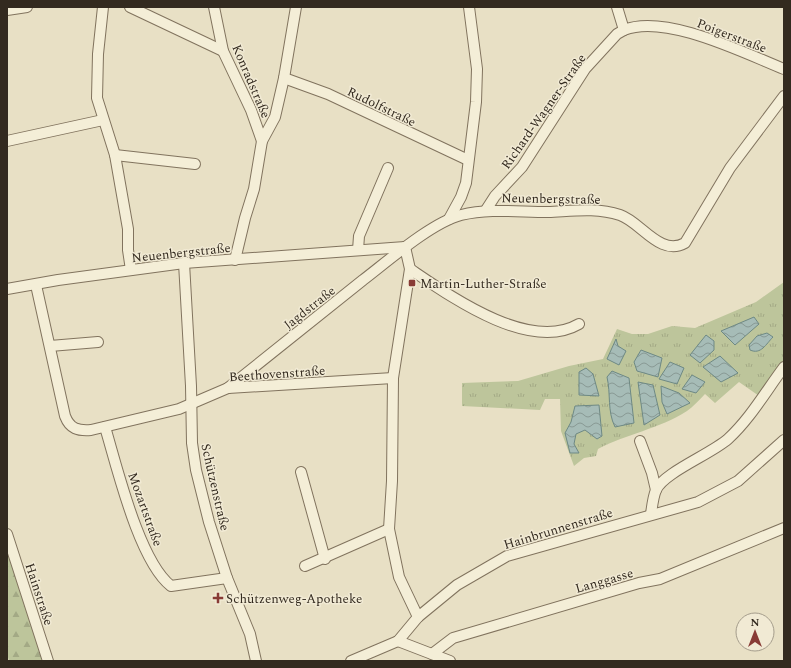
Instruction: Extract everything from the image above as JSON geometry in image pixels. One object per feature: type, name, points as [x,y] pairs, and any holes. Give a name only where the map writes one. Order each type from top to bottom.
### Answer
[{"type":"street","points":[[7,10],[27,7]]},
{"type":"street","points":[[103,7],[100,24],[97,98],[115,154],[128,229],[131,270]]},
{"type":"street","points":[[130,7],[223,51]]},
{"type":"street","name":"Konradstraße","points":[[214,7],[223,51],[251,110],[262,141]]},
{"type":"street","points":[[235,260],[254,189],[262,141],[275,117],[284,78],[296,7]]},
{"type":"street","points":[[449,219],[461,197],[466,183],[478,83],[469,7]]},
{"type":"street","points":[[617,7],[624,30]]},
{"type":"street","name":"Poigerstraße","points":[[624,30],[634,26],[648,26],[694,34],[784,69]]},
{"type":"street","name":"Richard-Wagner-Straße","points":[[486,210],[495,196],[522,167],[586,69],[617,34],[624,30]]},
{"type":"street","name":"Rudolfstraße","points":[[284,78],[328,94],[468,160]]},
{"type":"street","name":"Neuenbergstraße","points":[[7,289],[184,263],[405,247],[449,219],[486,210],[548,212],[591,210],[608,212],[624,216],[662,244],[679,246],[685,243],[730,168],[784,96]]},
{"type":"street","points":[[7,141],[103,120]]},
{"type":"street","points":[[115,154],[195,164]]},
{"type":"street","points":[[358,250],[359,236],[388,168]]},
{"type":"street","points":[[405,247],[410,269],[394,378],[392,481],[389,529],[399,577],[418,617]]},
{"type":"street","name":"Jagdstraße","points":[[228,388],[405,247]]},
{"type":"street","name":"Schützenstraße","points":[[184,263],[192,443],[196,470],[209,522],[227,578],[250,634],[256,661]]},
{"type":"street","points":[[410,269],[449,295],[502,322],[529,330],[550,332],[570,329],[579,324]]},
{"type":"street","points":[[36,284],[50,346],[98,342]]},
{"type":"street","name":"Beethovenstraße","points":[[50,346],[68,424],[72,428],[82,431],[179,409],[228,388],[394,378]]},
{"type":"street","points":[[651,514],[656,490],[663,479],[691,464],[727,440],[753,411],[784,367]]},
{"type":"street","name":"Mozartstraße","points":[[105,427],[131,515],[146,549],[162,579],[171,586],[227,578]]},
{"type":"street","name":"Hainbrunnenstraße","points":[[351,661],[398,641],[418,617],[457,585],[507,556],[651,514],[698,502],[738,481],[784,440]]},
{"type":"street","points":[[640,441],[652,473],[656,490]]},
{"type":"street","points":[[301,472],[325,558]]},
{"type":"street","name":"Langgasse","points":[[432,654],[452,638],[639,583],[660,579],[784,528]]},
{"type":"street","points":[[305,566],[389,529]]},
{"type":"street","name":"Hainstraße","points":[[7,534],[48,661]]},
{"type":"street","points":[[398,641],[450,661]]},
{"type":"green space","points":[[784,282],[784,367],[762,398],[739,382],[715,403],[705,394],[689,409],[676,417],[598,449],[596,456],[584,458],[574,466],[561,431],[560,399],[545,399],[540,410],[462,406],[462,383],[518,381],[569,366],[603,359],[617,329],[632,334],[648,334],[672,326],[695,328],[756,302]]},
{"type":"green space","points":[[7,546],[42,658],[41,660],[9,661],[7,653]]},
{"type":"water","points":[[754,317],[759,324],[735,345],[721,331]]},
{"type":"water","points":[[767,333],[773,337],[766,346],[757,351],[750,350],[749,345],[757,336]]},
{"type":"water","points":[[706,335],[714,341],[714,350],[700,363],[690,355]]},
{"type":"water","points":[[616,339],[618,346],[626,351],[619,365],[607,359]]},
{"type":"water","points":[[641,350],[662,358],[658,377],[637,371],[634,362]]},
{"type":"water","points":[[720,356],[738,373],[721,382],[703,367]]},
{"type":"water","points":[[670,362],[684,368],[677,384],[659,379]]},
{"type":"water","points":[[586,368],[593,374],[599,396],[579,395],[579,372]]},
{"type":"water","points":[[612,371],[629,378],[634,423],[615,427],[610,409],[607,377]]},
{"type":"water","points":[[692,375],[705,382],[696,393],[682,389]]},
{"type":"water","points":[[638,382],[653,385],[660,415],[644,425]]},
{"type":"water","points":[[661,386],[679,393],[690,403],[667,414],[662,402]]},
{"type":"water","points":[[599,405],[602,436],[597,439],[585,430],[576,434],[574,444],[579,453],[570,453],[565,433],[571,422],[575,406]]},
{"type":"place","name":"Martin-Luther-Straße","points":[[412,283]]},
{"type":"place","name":"Schützenweg-Apotheke","points":[[218,598]]}]
